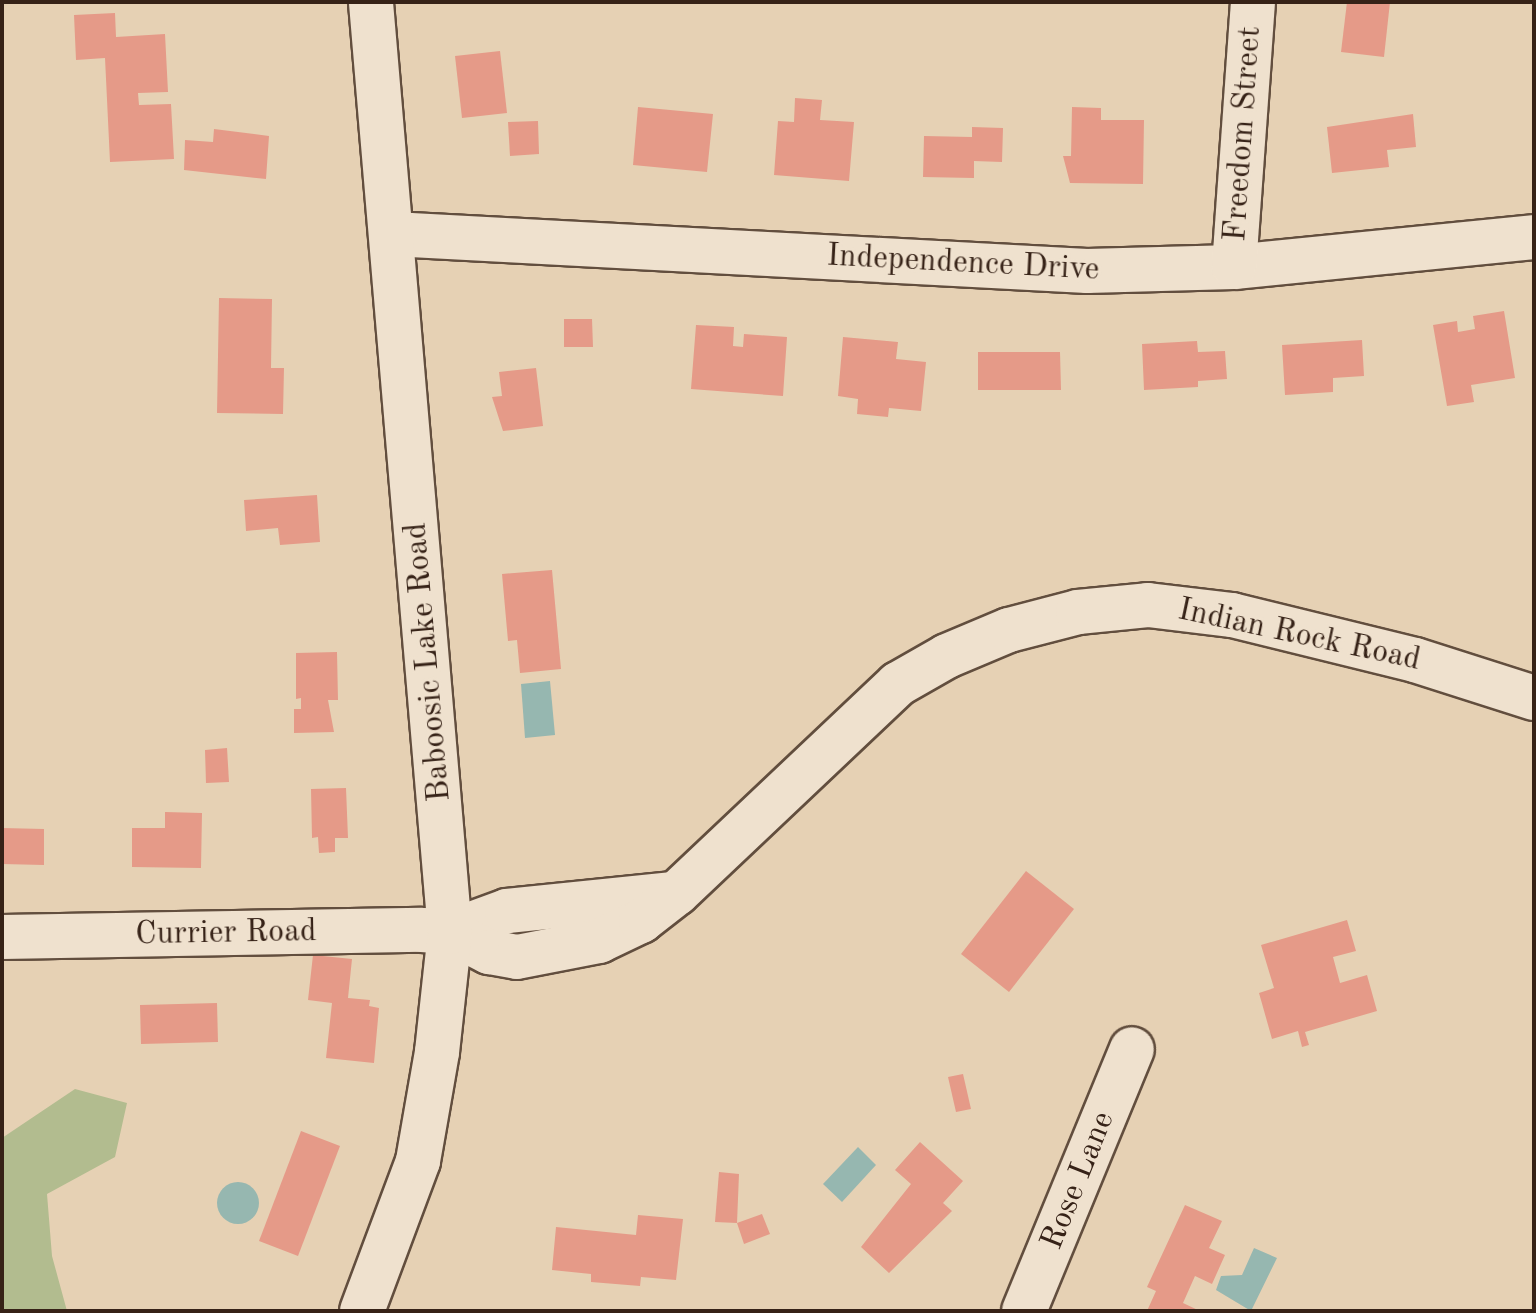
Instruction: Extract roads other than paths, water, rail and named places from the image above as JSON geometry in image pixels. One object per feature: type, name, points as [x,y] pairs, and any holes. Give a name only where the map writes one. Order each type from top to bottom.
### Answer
[{"type":"street","name":"Baboosic Lake Road","points":[[362,1311],[418,1161],[437,1052],[450,932],[371,2]]},
{"type":"street","name":"Freedom Street","points":[[1234,267],[1253,2]]},
{"type":"street","name":"Independence Drive","points":[[392,234],[1087,271],[1234,267],[1534,237]]},
{"type":"street","name":"Indian Rock Road","points":[[450,932],[489,952],[553,953],[641,921],[677,893],[898,684],[997,635],[1078,612],[1148,605],[1232,615],[1415,660],[1534,698]]},
{"type":"street","name":"Currier Road","points":[[2,937],[450,932]]},
{"type":"street","name":"Rose Lane","points":[[1024,1311],[1132,1049]]},
{"type":"water","points":[[550,681],[555,735],[525,738],[521,684]]},
{"type":"water","points":[[858,1147],[876,1165],[842,1202],[823,1184]]},
{"type":"water","points":[[238,1182],[253,1188],[259,1203],[253,1218],[238,1224],[223,1218],[217,1203],[223,1188]]},
{"type":"water","points":[[1254,1248],[1277,1258],[1251,1311],[1216,1290],[1221,1276],[1242,1275]]}]
